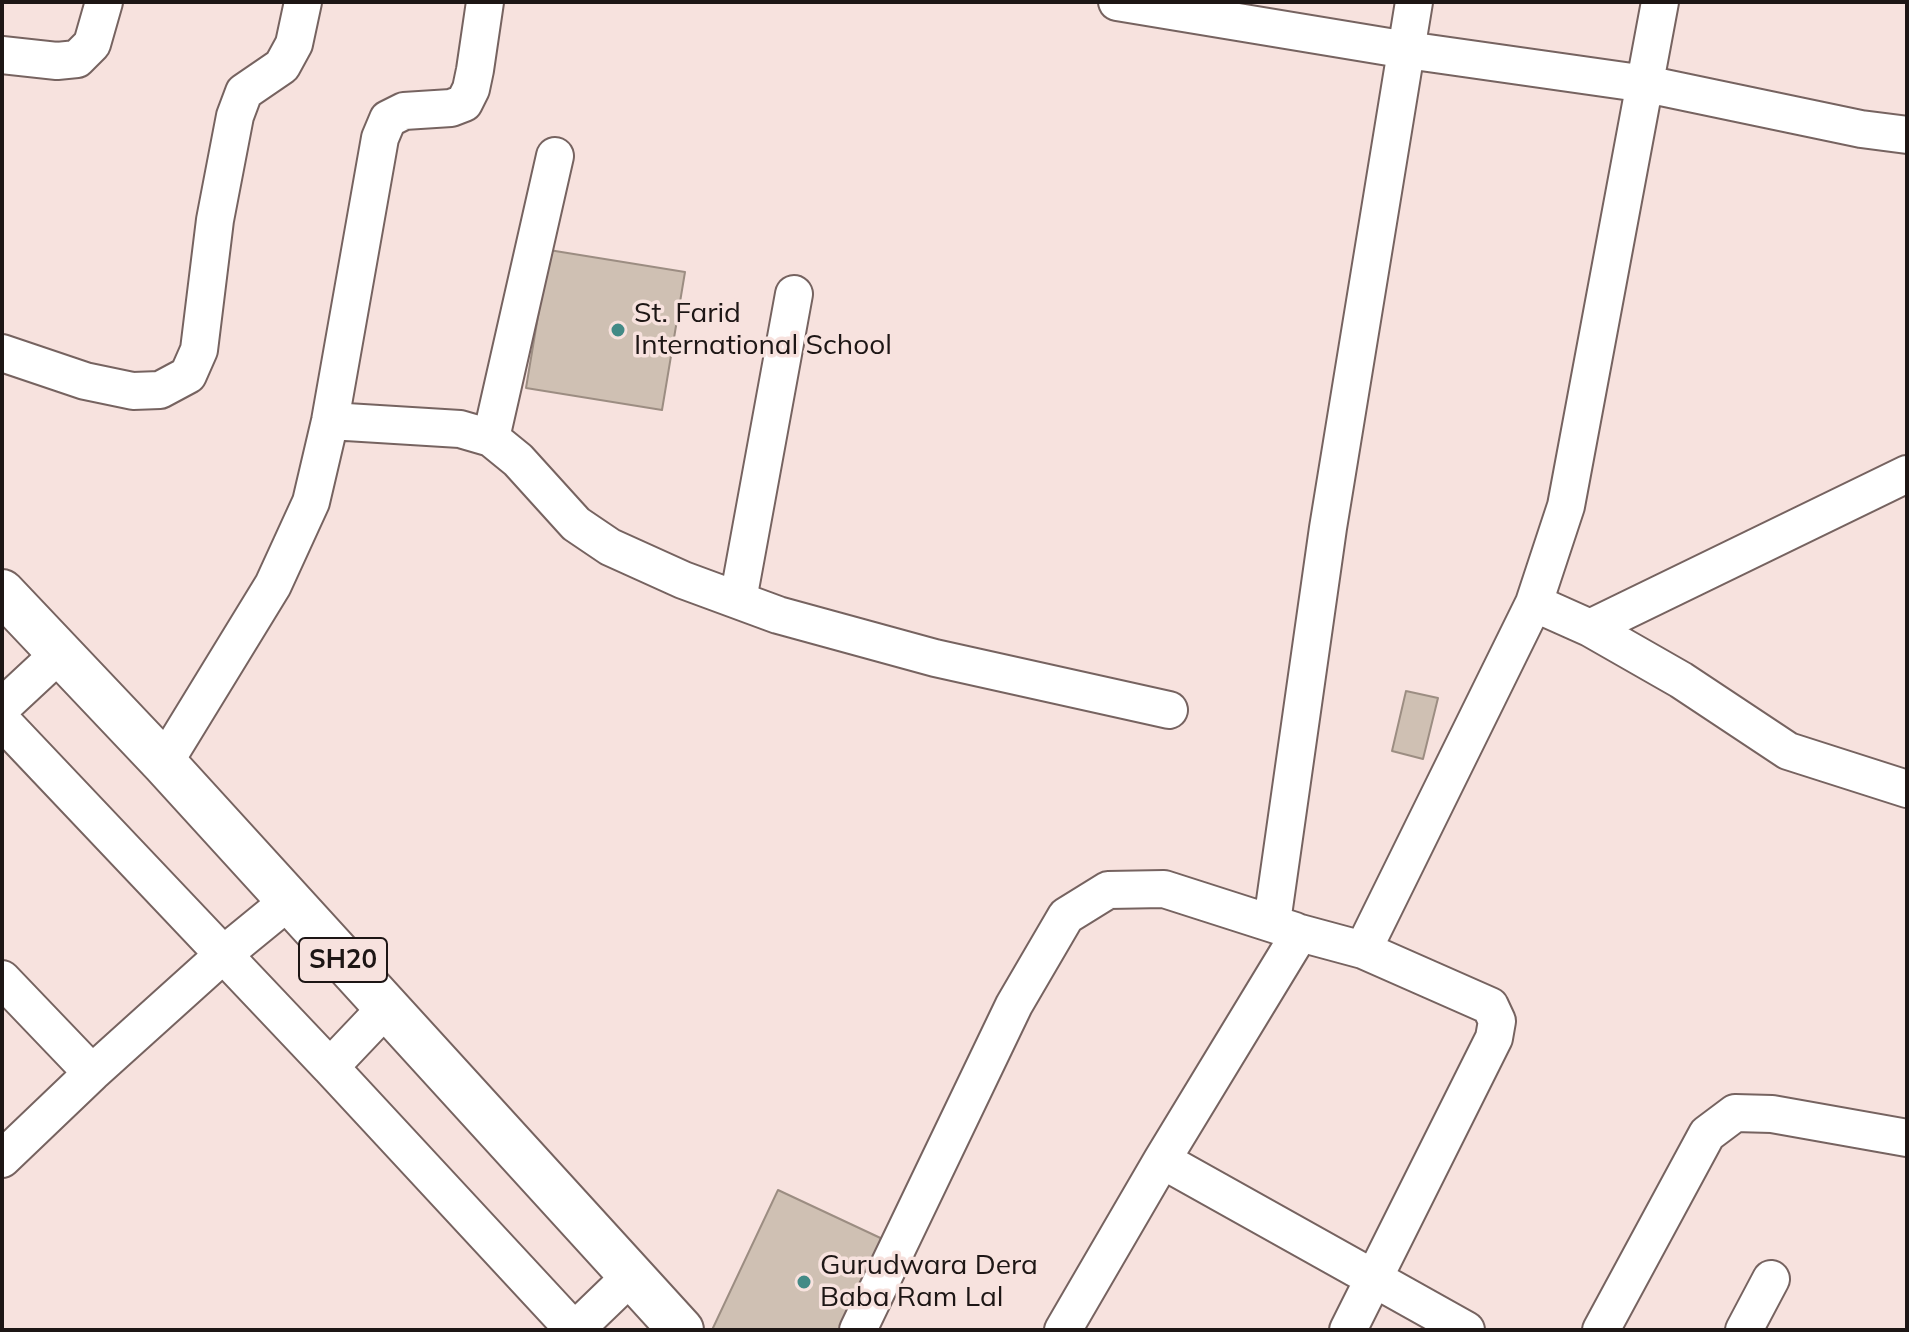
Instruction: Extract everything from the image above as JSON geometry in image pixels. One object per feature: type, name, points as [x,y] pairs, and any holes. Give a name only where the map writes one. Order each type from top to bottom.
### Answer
[{"type":"main road","name":"SH20","points":[[2,592],[164,763],[681,1330]]},
{"type":"street","points":[[2,55],[57,61],[77,59],[92,44],[104,2]]},
{"type":"street","points":[[2,353],[85,381],[133,391],[160,390],[188,375],[199,350],[215,220],[235,116],[244,92],[282,66],[294,44],[303,2]]},
{"type":"street","points":[[164,763],[273,585],[311,502],[330,421],[380,138],[388,119],[404,111],[451,108],[464,103],[475,70],[485,2]]},
{"type":"street","points":[[1117,2],[1161,5],[1407,50],[1646,84],[1861,129],[1907,135]]},
{"type":"street","points":[[1063,1330],[1162,1160],[1286,927],[1328,528],[1414,2]]},
{"type":"street","points":[[1363,950],[1534,603],[1566,506],[1660,2]]},
{"type":"street","points":[[491,438],[555,156]]},
{"type":"street","points":[[738,600],[794,294]]},
{"type":"street","points":[[330,421],[460,429],[491,438],[518,460],[576,524],[610,547],[683,580],[778,615],[935,658],[1169,710]]},
{"type":"street","points":[[1590,628],[1907,474]]},
{"type":"street","points":[[1534,603],[1590,628],[1681,680],[1788,751],[1907,789]]},
{"type":"street","points":[[2,707],[59,654]]},
{"type":"street","points":[[2,721],[574,1330],[631,1276]]},
{"type":"street","points":[[858,1330],[1014,1005],[1066,916],[1108,890],[1164,889],[1363,950],[1490,1006],[1497,1021],[1494,1038],[1348,1330]]},
{"type":"street","points":[[2,1159],[224,954],[290,900]]},
{"type":"street","points":[[2,979],[92,1073]]},
{"type":"street","points":[[330,1067],[386,1008]]},
{"type":"street","points":[[1601,1330],[1707,1134],[1735,1113],[1772,1114],[1907,1138]]},
{"type":"street","points":[[1162,1160],[1466,1330]]},
{"type":"street","points":[[1744,1330],[1771,1279]]},
{"type":"building","points":[[549,250],[685,272],[662,410],[526,388]]},
{"type":"building","points":[[1406,691],[1438,698],[1423,759],[1392,751]]},
{"type":"building","points":[[778,1190],[889,1242],[848,1330],[712,1330]]},
{"type":"place","name":"St. Farid International School","points":[[618,330]]},
{"type":"place","name":"Gurudwara Dera Baba Ram Lal","points":[[804,1282]]}]
